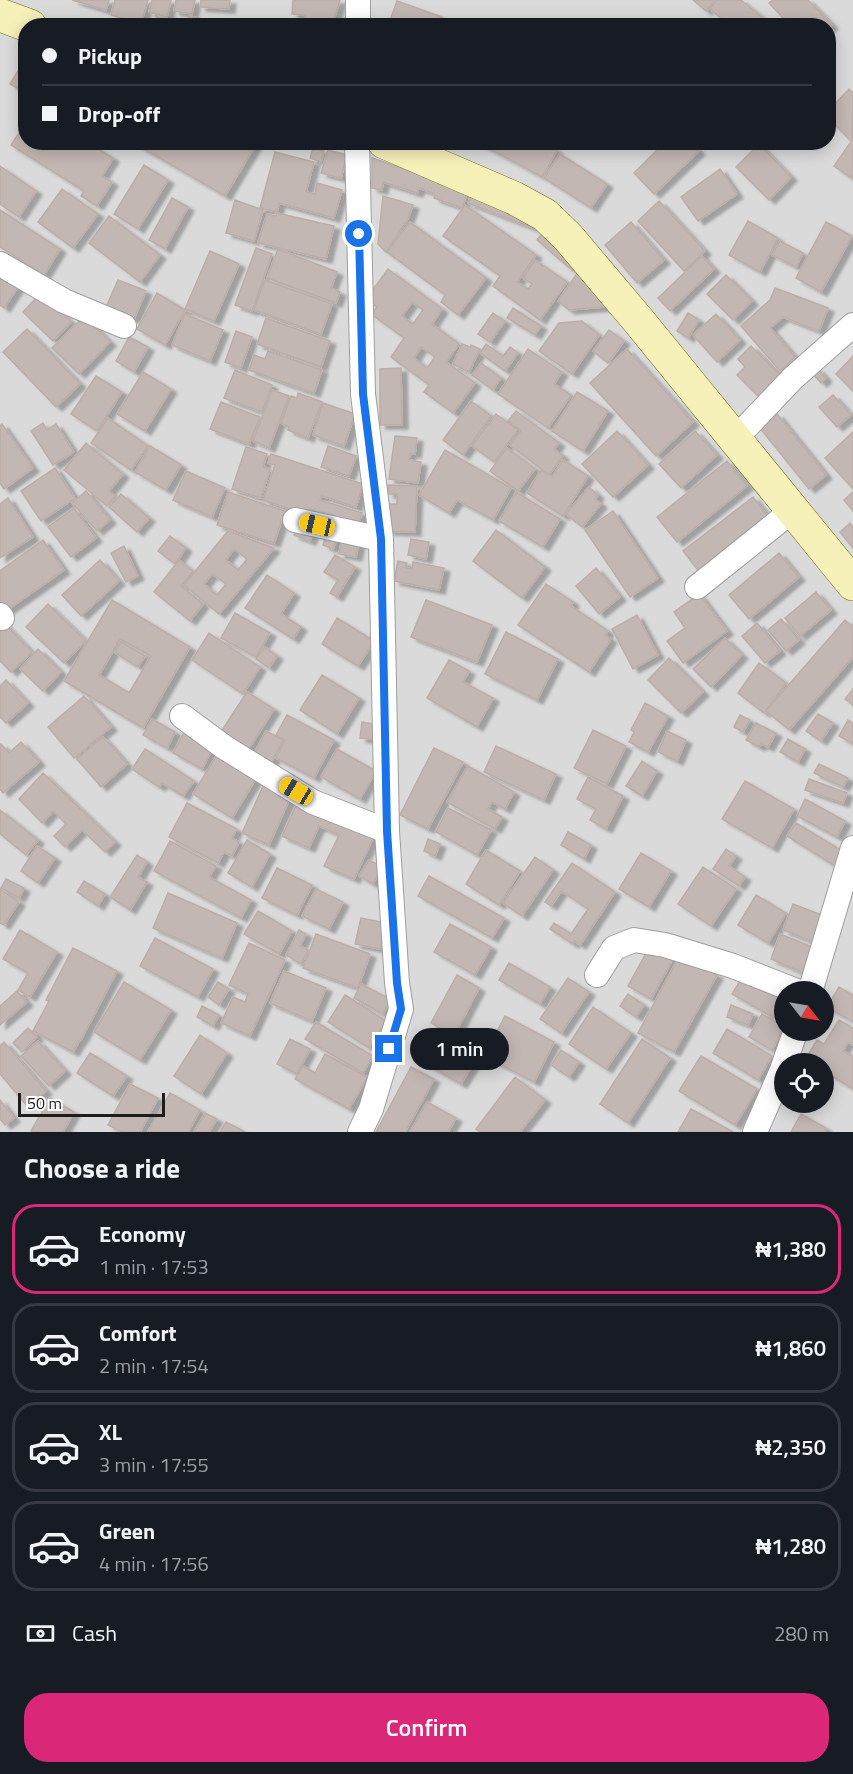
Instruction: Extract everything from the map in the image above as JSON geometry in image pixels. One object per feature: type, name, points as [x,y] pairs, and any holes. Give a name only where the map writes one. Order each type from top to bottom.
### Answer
[{"type":"street","points":[[0,15],[18,22]]},
{"type":"street","points":[[357,150],[363,394],[381,539],[387,831],[397,983],[401,1009],[371,1109],[360,1132]]},
{"type":"street","points":[[403,150],[514,198],[545,215],[581,253],[853,584]]},
{"type":"street","points":[[0,264],[63,301],[124,326]]},
{"type":"street","points":[[735,439],[793,378],[853,325]]},
{"type":"street","points":[[697,587],[793,510]]},
{"type":"street","points":[[295,520],[381,539]]},
{"type":"street","points":[[182,716],[224,747],[313,802],[387,831]]},
{"type":"street","points":[[813,981],[853,848]]},
{"type":"street","points":[[597,975],[614,948],[634,940],[665,945],[733,966],[774,982]]},
{"type":"street","points":[[755,1132],[792,1041]]},
{"type":"shaded area","points":[[0,0],[853,0],[853,1132],[0,1132]]},
{"type":"building","points":[[72,0],[109,0],[106,10]]},
{"type":"building","points":[[115,0],[148,0],[143,18],[121,18],[111,15]]},
{"type":"building","points":[[152,0],[171,0],[167,17],[149,12]]},
{"type":"building","points":[[176,0],[195,0],[192,14],[174,11]]},
{"type":"building","points":[[201,0],[230,0],[229,9],[200,7]]},
{"type":"building","points":[[293,0],[340,0],[334,18],[305,18],[305,15],[292,14]]},
{"type":"building","points":[[693,0],[715,0],[706,11]]},
{"type":"building","points":[[717,0],[741,0],[763,18],[721,18],[710,9]]},
{"type":"building","points":[[773,0],[808,0],[825,18],[783,18],[769,3]]},
{"type":"building","points":[[397,1],[442,17],[442,18],[391,18]]},
{"type":"building","points":[[18,71],[18,88],[10,84]]},
{"type":"building","points":[[849,89],[853,93],[852,142],[836,126],[836,103]]},
{"type":"building","points":[[18,134],[18,149],[11,145]]},
{"type":"building","points":[[850,143],[853,145],[851,178],[834,166]]},
{"type":"building","points":[[19,150],[100,150],[113,158],[102,176],[112,182],[97,206],[81,196],[84,191]]},
{"type":"building","points":[[146,150],[252,150],[225,196]]},
{"type":"building","points":[[312,150],[324,151],[321,162],[310,158]]},
{"type":"building","points":[[328,150],[347,155],[341,178],[321,173]]},
{"type":"building","points":[[495,150],[557,150],[542,177]]},
{"type":"building","points":[[657,150],[699,151],[654,194],[634,173]]},
{"type":"building","points":[[753,150],[765,150],[791,177],[769,200],[736,167]]},
{"type":"building","points":[[275,152],[314,162],[306,192],[315,194],[317,183],[342,190],[334,218],[279,203],[277,212],[260,208]]},
{"type":"building","points":[[560,154],[607,184],[591,208],[544,178]]},
{"type":"building","points":[[372,158],[468,191],[462,208],[434,198],[435,194],[419,188],[417,193],[383,182],[382,190],[372,188]]},
{"type":"building","points":[[144,165],[168,180],[138,229],[114,214]]},
{"type":"building","points":[[0,166],[36,191],[19,217],[0,204]]},
{"type":"building","points":[[720,169],[737,194],[698,221],[681,197]]},
{"type":"building","points":[[62,189],[98,214],[73,248],[38,222]]},
{"type":"building","points":[[472,193],[539,230],[468,203]]},
{"type":"building","points":[[383,196],[413,205],[408,219],[386,252],[378,244]]},
{"type":"building","points":[[172,198],[188,207],[165,249],[149,240]]},
{"type":"building","points":[[235,200],[263,210],[254,241],[226,233]]},
{"type":"building","points":[[659,201],[705,251],[684,271],[638,221]]},
{"type":"building","points":[[465,205],[536,255],[517,282],[528,289],[532,284],[523,278],[535,260],[567,282],[540,320],[493,286],[500,276],[443,236]]},
{"type":"building","points":[[0,210],[60,249],[44,275],[0,247]]},
{"type":"building","points":[[277,213],[334,226],[326,259],[258,243],[267,214],[276,216]]},
{"type":"building","points":[[109,216],[160,255],[140,282],[89,243]]},
{"type":"building","points":[[748,221],[778,238],[760,272],[729,255]]},
{"type":"building","points":[[410,222],[486,278],[458,315],[441,302],[445,295],[387,252]]},
{"type":"building","points":[[631,222],[664,260],[637,283],[605,245]]},
{"type":"building","points":[[826,222],[852,236],[821,292],[796,278]]},
{"type":"building","points":[[545,230],[582,262],[573,271],[537,240]]},
{"type":"building","points":[[780,241],[803,253],[796,267],[772,255]]},
{"type":"building","points":[[256,248],[272,254],[252,311],[235,305]]},
{"type":"building","points":[[278,249],[337,272],[331,288],[340,292],[336,303],[267,278]]},
{"type":"building","points":[[210,251],[239,264],[214,321],[185,309]]},
{"type":"building","points":[[702,256],[714,269],[670,311],[658,298]]},
{"type":"building","points":[[388,269],[442,309],[432,324],[459,344],[446,362],[475,383],[453,413],[424,392],[429,385],[391,357],[404,338],[371,314],[377,307],[366,299]],"holes":[[[412,302],[423,310],[413,324],[402,316]],[[421,347],[435,357],[427,368],[414,358]]]},
{"type":"building","points":[[578,272],[617,306],[569,310],[558,301]]},
{"type":"building","points":[[0,275],[18,287],[4,308],[0,305]]},
{"type":"building","points":[[726,275],[752,301],[733,320],[707,294]]},
{"type":"building","points":[[118,280],[146,291],[134,319],[106,307]]},
{"type":"building","points":[[265,280],[332,304],[321,334],[254,310]]},
{"type":"building","points":[[775,288],[828,308],[819,331],[783,317],[770,328],[795,357],[780,371],[741,326],[770,300]]},
{"type":"building","points":[[41,293],[71,322],[53,341],[23,312]]},
{"type":"building","points":[[157,293],[185,310],[165,345],[137,329]]},
{"type":"building","points":[[513,308],[541,326],[535,335],[507,318]]},
{"type":"building","points":[[493,313],[505,321],[490,342],[478,334]]},
{"type":"building","points":[[688,313],[699,320],[688,338],[677,331]]},
{"type":"building","points":[[185,314],[223,330],[210,361],[172,345]]},
{"type":"building","points":[[716,314],[740,340],[717,362],[693,335]]},
{"type":"building","points":[[84,316],[110,342],[79,374],[52,348]]},
{"type":"building","points":[[266,318],[330,341],[321,367],[257,344]]},
{"type":"building","points":[[582,321],[599,335],[572,374],[539,351],[559,323]]},
{"type":"building","points":[[27,329],[80,384],[56,407],[3,352]]},
{"type":"building","points":[[609,330],[624,341],[608,363],[593,351]]},
{"type":"building","points":[[236,331],[252,337],[241,368],[225,362]]},
{"type":"building","points":[[129,337],[148,347],[134,372],[116,361]]},
{"type":"building","points":[[462,344],[480,349],[469,372],[453,364]]},
{"type":"building","points":[[486,344],[503,356],[510,347],[518,353],[505,371],[480,353]]},
{"type":"building","points":[[751,346],[782,377],[761,399],[737,375],[745,367],[738,359]]},
{"type":"building","points":[[528,349],[562,372],[554,384],[571,395],[548,428],[498,394]]},
{"type":"building","points":[[627,349],[693,422],[656,456],[590,383]]},
{"type":"building","points":[[268,351],[322,370],[314,393],[249,370],[254,355],[265,359]]},
{"type":"building","points":[[853,356],[853,391],[836,374]]},
{"type":"building","points":[[481,363],[501,378],[493,390],[472,375]]},
{"type":"building","points":[[401,368],[402,425],[380,425],[380,369]]},
{"type":"building","points":[[817,368],[826,378],[821,383],[812,373]]},
{"type":"building","points":[[235,370],[272,385],[262,412],[224,398]]},
{"type":"building","points":[[143,372],[171,389],[145,431],[117,414]]},
{"type":"building","points":[[96,376],[122,392],[97,431],[71,414]]},
{"type":"building","points":[[272,390],[289,396],[269,448],[253,441]]},
{"type":"building","points":[[577,392],[608,411],[583,451],[552,431]]},
{"type":"building","points":[[298,393],[322,402],[308,438],[288,430],[289,427],[281,423],[291,396],[297,398]]},
{"type":"building","points":[[833,395],[851,415],[837,427],[819,407]]},
{"type":"building","points":[[471,401],[491,416],[463,455],[443,440]]},
{"type":"building","points":[[221,402],[260,417],[249,444],[210,429]]},
{"type":"building","points":[[323,403],[355,414],[344,446],[313,435]]},
{"type":"building","points":[[516,411],[559,443],[554,449],[563,456],[549,475],[510,445],[521,431],[508,421]]},
{"type":"building","points":[[496,414],[518,430],[494,462],[472,446]]},
{"type":"building","points":[[777,414],[826,475],[809,489],[760,428]]},
{"type":"building","points":[[108,418],[148,446],[131,470],[91,443]]},
{"type":"building","points":[[43,423],[47,430],[56,424],[74,452],[53,465],[31,431]]},
{"type":"building","points":[[2,424],[33,468],[4,489],[0,483],[0,426]]},
{"type":"building","points":[[617,431],[648,465],[613,497],[582,464]]},
{"type":"building","points":[[695,431],[717,455],[681,488],[659,464]]},
{"type":"building","points":[[853,432],[853,489],[825,458]]},
{"type":"building","points":[[395,436],[417,438],[415,454],[410,453],[409,460],[421,462],[418,483],[389,479]]},
{"type":"building","points":[[86,443],[123,474],[109,491],[115,496],[107,506],[64,470]]},
{"type":"building","points":[[150,446],[181,465],[166,490],[135,472]]},
{"type":"building","points":[[328,446],[356,456],[349,476],[321,467]]},
{"type":"building","points":[[246,447],[267,454],[263,467],[270,469],[261,498],[232,489]]},
{"type":"building","points":[[507,448],[535,469],[518,491],[490,471]]},
{"type":"building","points":[[445,450],[511,488],[493,520],[457,500],[449,513],[419,495]]},
{"type":"building","points":[[271,454],[363,484],[356,507],[322,496],[320,500],[362,513],[357,531],[263,500],[275,465],[268,463]]},
{"type":"building","points":[[563,460],[588,476],[563,516],[527,493],[541,470],[552,477]]},
{"type":"building","points":[[727,461],[747,486],[677,542],[657,517]]},
{"type":"building","points":[[55,468],[75,498],[41,521],[21,491]]},
{"type":"building","points":[[186,471],[225,488],[212,517],[173,500]]},
{"type":"building","points":[[388,485],[417,486],[415,532],[388,531],[389,504],[397,504],[397,494],[388,494]]},
{"type":"building","points":[[589,487],[598,495],[595,499],[601,504],[582,527],[566,514]]},
{"type":"building","points":[[86,491],[110,520],[97,531],[72,503]]},
{"type":"building","points":[[228,492],[285,511],[274,543],[217,525]]},
{"type":"building","points":[[516,492],[560,519],[543,547],[499,521]]},
{"type":"building","points":[[853,492],[853,511],[844,500]]},
{"type":"building","points":[[121,494],[149,518],[137,532],[109,507]]},
{"type":"building","points":[[753,497],[770,519],[700,573],[683,551]]},
{"type":"building","points":[[8,498],[33,537],[0,558],[0,504]]},
{"type":"building","points":[[74,508],[96,538],[71,557],[48,527]]},
{"type":"building","points":[[613,511],[658,578],[630,597],[585,530]]},
{"type":"building","points":[[850,523],[853,527],[853,548],[840,532]]},
{"type":"building","points":[[297,527],[313,533],[310,541],[294,535]]},
{"type":"building","points":[[496,530],[545,567],[522,598],[473,561]]},
{"type":"building","points":[[228,531],[274,548],[219,614],[184,585]],"holes":[[[234,549],[247,559],[238,570],[226,560]],[[212,574],[226,584],[217,595],[204,584]]]},
{"type":"building","points":[[326,535],[337,538],[333,549],[323,545]]},
{"type":"building","points":[[170,536],[186,548],[175,564],[158,551]]},
{"type":"building","points":[[342,538],[359,542],[356,557],[339,554]]},
{"type":"building","points":[[411,539],[429,542],[426,559],[408,555]]},
{"type":"building","points":[[43,540],[64,570],[3,613],[0,608],[0,571]]},
{"type":"building","points":[[124,546],[138,576],[126,582],[111,553]]},
{"type":"building","points":[[779,553],[799,577],[749,619],[729,595]]},
{"type":"building","points":[[335,555],[355,567],[337,597],[330,593],[338,580],[324,572]]},
{"type":"building","points":[[100,560],[119,581],[81,616],[62,595]]},
{"type":"building","points":[[179,560],[193,571],[181,586],[203,604],[190,621],[154,592]]},
{"type":"building","points":[[398,561],[407,563],[406,568],[412,569],[413,562],[444,568],[439,590],[394,581]]},
{"type":"building","points":[[596,568],[620,597],[599,614],[576,586]]},
{"type":"building","points":[[267,575],[294,593],[281,614],[301,627],[293,639],[245,608]]},
{"type":"building","points":[[546,584],[573,602],[571,606],[608,631],[605,635],[611,639],[589,672],[518,625]]},
{"type":"building","points":[[816,592],[831,610],[800,636],[785,618]]},
{"type":"building","points":[[699,594],[727,631],[683,663],[667,641],[685,628],[674,612]]},
{"type":"building","points":[[112,600],[190,647],[143,728],[64,681]],"holes":[[[120,639],[151,656],[129,693],[99,675]]]},
{"type":"building","points":[[426,600],[492,625],[477,662],[411,637]]},
{"type":"building","points":[[48,604],[86,641],[64,663],[26,627]]},
{"type":"building","points":[[235,613],[270,633],[256,657],[221,638]]},
{"type":"building","points":[[637,615],[658,655],[633,669],[612,629]]},
{"type":"building","points":[[337,618],[374,641],[358,666],[322,644]]},
{"type":"building","points":[[0,619],[32,652],[11,672],[0,661]]},
{"type":"building","points":[[781,619],[799,640],[786,651],[768,630]]},
{"type":"building","points":[[845,620],[853,627],[853,657],[789,730],[766,711]]},
{"type":"building","points":[[757,623],[780,651],[765,663],[742,636]]},
{"type":"building","points":[[506,632],[558,659],[537,700],[485,674]]},
{"type":"building","points":[[209,633],[260,667],[243,694],[192,660]]},
{"type":"building","points":[[725,638],[742,655],[711,687],[693,669]]},
{"type":"building","points":[[121,642],[145,656],[138,667],[115,653]]},
{"type":"building","points":[[265,647],[277,656],[269,668],[256,659]]},
{"type":"building","points":[[38,649],[61,672],[43,691],[20,669]]},
{"type":"building","points":[[669,658],[703,692],[681,713],[648,680]]},
{"type":"building","points":[[449,660],[469,671],[463,682],[493,698],[477,727],[427,698]]},
{"type":"building","points":[[759,663],[786,683],[764,713],[738,693]]},
{"type":"building","points":[[322,675],[359,698],[337,734],[300,710]]},
{"type":"building","points":[[6,680],[28,703],[6,723],[0,717],[0,686]]},
{"type":"building","points":[[853,689],[853,705],[845,699]]},
{"type":"building","points":[[247,692],[274,709],[248,750],[220,733]]},
{"type":"building","points":[[84,696],[111,727],[74,758],[48,727]]},
{"type":"building","points":[[645,703],[668,716],[648,752],[629,742],[634,732],[631,730]]},
{"type":"building","points":[[818,714],[833,723],[821,741],[806,731]]},
{"type":"building","points":[[287,715],[334,740],[314,778],[276,758],[285,740],[276,735]]},
{"type":"building","points":[[740,715],[750,720],[743,732],[734,727]]},
{"type":"building","points":[[152,719],[175,732],[167,748],[143,735]]},
{"type":"building","points":[[848,720],[853,723],[853,744],[839,736]]},
{"type":"building","points":[[362,722],[379,725],[378,740],[360,738]]},
{"type":"building","points":[[756,723],[776,733],[768,747],[761,744],[759,747],[746,740]]},
{"type":"building","points":[[186,729],[215,744],[202,769],[173,753]]},
{"type":"building","points":[[593,730],[626,746],[607,784],[574,768]]},
{"type":"building","points":[[266,731],[283,740],[271,763],[254,754]]},
{"type":"building","points":[[667,731],[686,740],[677,761],[658,752]]},
{"type":"building","points":[[103,737],[127,764],[101,787],[77,759]]},
{"type":"building","points":[[788,739],[805,749],[798,762],[780,752]]},
{"type":"building","points":[[21,742],[39,762],[3,793],[0,789],[0,745],[9,753]]},
{"type":"building","points":[[496,746],[556,774],[544,800],[484,772]]},
{"type":"building","points":[[434,748],[463,762],[428,829],[400,815]]},
{"type":"building","points":[[145,749],[194,781],[183,796],[162,783],[159,787],[132,769]]},
{"type":"building","points":[[337,749],[376,771],[360,799],[321,777]]},
{"type":"building","points":[[218,753],[257,777],[232,818],[193,794]]},
{"type":"building","points":[[642,761],[657,771],[642,796],[626,786]]},
{"type":"building","points":[[819,764],[848,778],[843,787],[814,773]]},
{"type":"building","points":[[468,766],[514,792],[505,809],[492,802],[488,809],[502,817],[495,829],[447,802]]},
{"type":"building","points":[[43,773],[115,842],[105,852],[82,830],[65,847],[54,836],[66,824],[53,811],[42,823],[19,799]]},
{"type":"building","points":[[588,777],[623,796],[606,829],[590,820],[596,809],[577,799]]},
{"type":"building","points":[[809,779],[847,793],[843,803],[805,790]]},
{"type":"building","points":[[745,781],[794,809],[772,848],[722,819]]},
{"type":"building","points":[[264,784],[291,796],[269,845],[242,833]]},
{"type":"building","points":[[805,799],[845,821],[837,837],[797,816]]},
{"type":"building","points":[[298,801],[374,836],[354,879],[324,866],[339,835],[319,826],[309,848],[282,836]]},
{"type":"building","points":[[187,803],[237,829],[232,838],[239,842],[232,856],[224,852],[218,863],[169,837]]},
{"type":"building","points":[[448,808],[491,830],[477,855],[436,832]]},
{"type":"building","points":[[0,810],[38,840],[26,855],[0,834]]},
{"type":"building","points":[[796,823],[844,852],[835,866],[787,836]]},
{"type":"building","points":[[568,832],[591,845],[584,859],[561,845]]},
{"type":"building","points":[[428,839],[440,844],[435,856],[424,851]]},
{"type":"building","points":[[247,840],[270,854],[252,887],[228,873]]},
{"type":"building","points":[[170,841],[216,866],[209,877],[251,900],[241,918],[154,871]]},
{"type":"building","points":[[37,846],[55,858],[38,883],[21,871]]},
{"type":"building","points":[[726,849],[736,856],[729,866],[745,877],[739,886],[713,869]]},
{"type":"building","points":[[486,850],[520,871],[499,905],[466,884]]},
{"type":"building","points":[[641,853],[671,871],[649,907],[619,889]]},
{"type":"building","points":[[137,855],[147,862],[138,877],[147,882],[130,910],[110,897]]},
{"type":"building","points":[[535,857],[553,870],[522,916],[503,903]]},
{"type":"building","points":[[369,860],[382,867],[373,884],[359,876]]},
{"type":"building","points":[[572,863],[615,892],[580,945],[574,941],[573,944],[550,929],[554,923],[571,934],[588,909],[561,891],[551,906],[545,902]]},
{"type":"building","points":[[703,867],[736,889],[711,926],[678,904]]},
{"type":"building","points":[[277,868],[312,885],[297,915],[262,898]]},
{"type":"building","points":[[429,876],[504,918],[492,938],[418,896]]},
{"type":"building","points":[[6,879],[24,888],[19,898],[1,888]]},
{"type":"building","points":[[84,881],[105,894],[98,906],[77,892]]},
{"type":"building","points":[[0,889],[19,902],[4,925],[0,923]]},
{"type":"building","points":[[316,889],[343,902],[329,929],[302,916]]},
{"type":"building","points":[[168,893],[237,923],[222,958],[153,928]]},
{"type":"building","points":[[756,895],[786,913],[768,943],[738,925]]},
{"type":"building","points":[[793,904],[824,916],[814,942],[783,930]]},
{"type":"building","points":[[258,911],[292,931],[279,954],[244,934]]},
{"type":"building","points":[[361,918],[386,923],[380,949],[355,944]]},
{"type":"building","points":[[450,924],[491,947],[475,975],[434,952]]},
{"type":"building","points":[[20,930],[57,952],[30,997],[18,990],[28,973],[3,959]]},
{"type":"building","points":[[299,930],[306,934],[300,946],[308,950],[301,964],[286,955]]},
{"type":"building","points":[[316,934],[370,954],[358,988],[303,968]]},
{"type":"building","points":[[780,934],[812,947],[802,972],[771,959]]},
{"type":"building","points":[[155,938],[213,969],[198,997],[140,966]]},
{"type":"building","points":[[249,943],[285,960],[250,1036],[221,1023],[233,997],[245,1002],[248,994],[229,985]]},
{"type":"building","points":[[651,944],[674,957],[651,999],[628,986]]},
{"type":"building","points":[[73,948],[117,971],[73,1052],[33,1031]]},
{"type":"building","points":[[680,955],[717,975],[674,1052],[638,1033]]},
{"type":"building","points":[[509,963],[550,987],[540,1004],[499,980]]},
{"type":"building","points":[[284,971],[326,988],[312,1021],[270,1003]]},
{"type":"building","points":[[457,975],[479,988],[454,1036],[431,1023]]},
{"type":"building","points":[[743,976],[774,993],[774,1018],[732,994]]},
{"type":"building","points":[[568,978],[589,992],[561,1033],[540,1019]]},
{"type":"building","points":[[124,982],[171,1010],[140,1060],[94,1032]]},
{"type":"building","points":[[218,982],[229,989],[219,1005],[208,997]]},
{"type":"building","points":[[361,984],[390,999],[383,1014],[354,998]]},
{"type":"building","points":[[839,987],[853,995],[853,1022],[834,1011],[834,995]]},
{"type":"building","points":[[17,991],[27,1002],[0,1025],[0,1006]]},
{"type":"building","points":[[628,994],[644,1005],[636,1017],[620,1006]]},
{"type":"building","points":[[345,995],[386,1021],[369,1048],[328,1022]]},
{"type":"building","points":[[731,1005],[753,1014],[748,1025],[727,1017]]},
{"type":"building","points":[[202,1006],[219,1015],[213,1026],[197,1017]]},
{"type":"building","points":[[593,1007],[631,1033],[606,1069],[569,1044]]},
{"type":"building","points":[[762,1014],[774,1021],[774,1041],[777,1041],[772,1050],[749,1037]]},
{"type":"building","points":[[505,1016],[554,1042],[534,1082],[484,1056]]},
{"type":"building","points":[[839,1020],[853,1028],[853,1045],[848,1042],[843,1051],[853,1056],[853,1089],[834,1077],[834,1053],[809,1053],[816,1041],[824,1044],[826,1041],[834,1041],[834,1028]]},
{"type":"building","points":[[316,1022],[373,1056],[363,1073],[305,1039]]},
{"type":"building","points":[[28,1028],[37,1037],[22,1052],[13,1043]]},
{"type":"building","points":[[727,1029],[772,1056],[758,1080],[713,1053]]},
{"type":"building","points":[[430,1033],[476,1059],[461,1084],[416,1058]]},
{"type":"building","points":[[200,1035],[227,1053],[201,1094],[174,1076]]},
{"type":"building","points":[[290,1039],[310,1049],[297,1074],[277,1064]]},
{"type":"building","points":[[642,1039],[670,1058],[628,1123],[600,1104]]},
{"type":"building","points":[[38,1041],[65,1071],[49,1086],[21,1056]]},
{"type":"building","points":[[4,1042],[46,1091],[27,1106],[0,1074],[0,1046]]},
{"type":"building","points":[[561,1050],[579,1062],[569,1077],[551,1065]]},
{"type":"building","points":[[90,1053],[127,1076],[113,1096],[77,1073]]},
{"type":"building","points":[[325,1054],[367,1077],[349,1109],[295,1079],[303,1066],[315,1073]]},
{"type":"building","points":[[701,1056],[757,1089],[735,1125],[679,1091]]},
{"type":"building","points":[[411,1067],[434,1079],[405,1132],[376,1132]]},
{"type":"building","points":[[515,1077],[545,1100],[520,1132],[480,1132],[476,1129]]},
{"type":"building","points":[[130,1084],[158,1098],[140,1132],[122,1132],[108,1125]]},
{"type":"building","points":[[170,1093],[200,1110],[188,1132],[148,1132]]},
{"type":"building","points":[[50,1098],[74,1112],[63,1132],[31,1131]]},
{"type":"building","points":[[0,1100],[14,1118],[5,1125],[0,1119]]},
{"type":"building","points":[[427,1102],[456,1118],[448,1132],[410,1132]]},
{"type":"building","points":[[691,1109],[733,1132],[678,1132]]},
{"type":"building","points":[[205,1113],[217,1119],[209,1132],[194,1132]]},
{"type":"building","points":[[801,1114],[826,1128],[824,1132],[791,1132]]},
{"type":"building","points":[[226,1122],[245,1132],[220,1132]]},
{"type":"route","points":[[359,234],[363,394],[381,539],[387,831],[397,983],[401,1009],[389,1049]]}]
